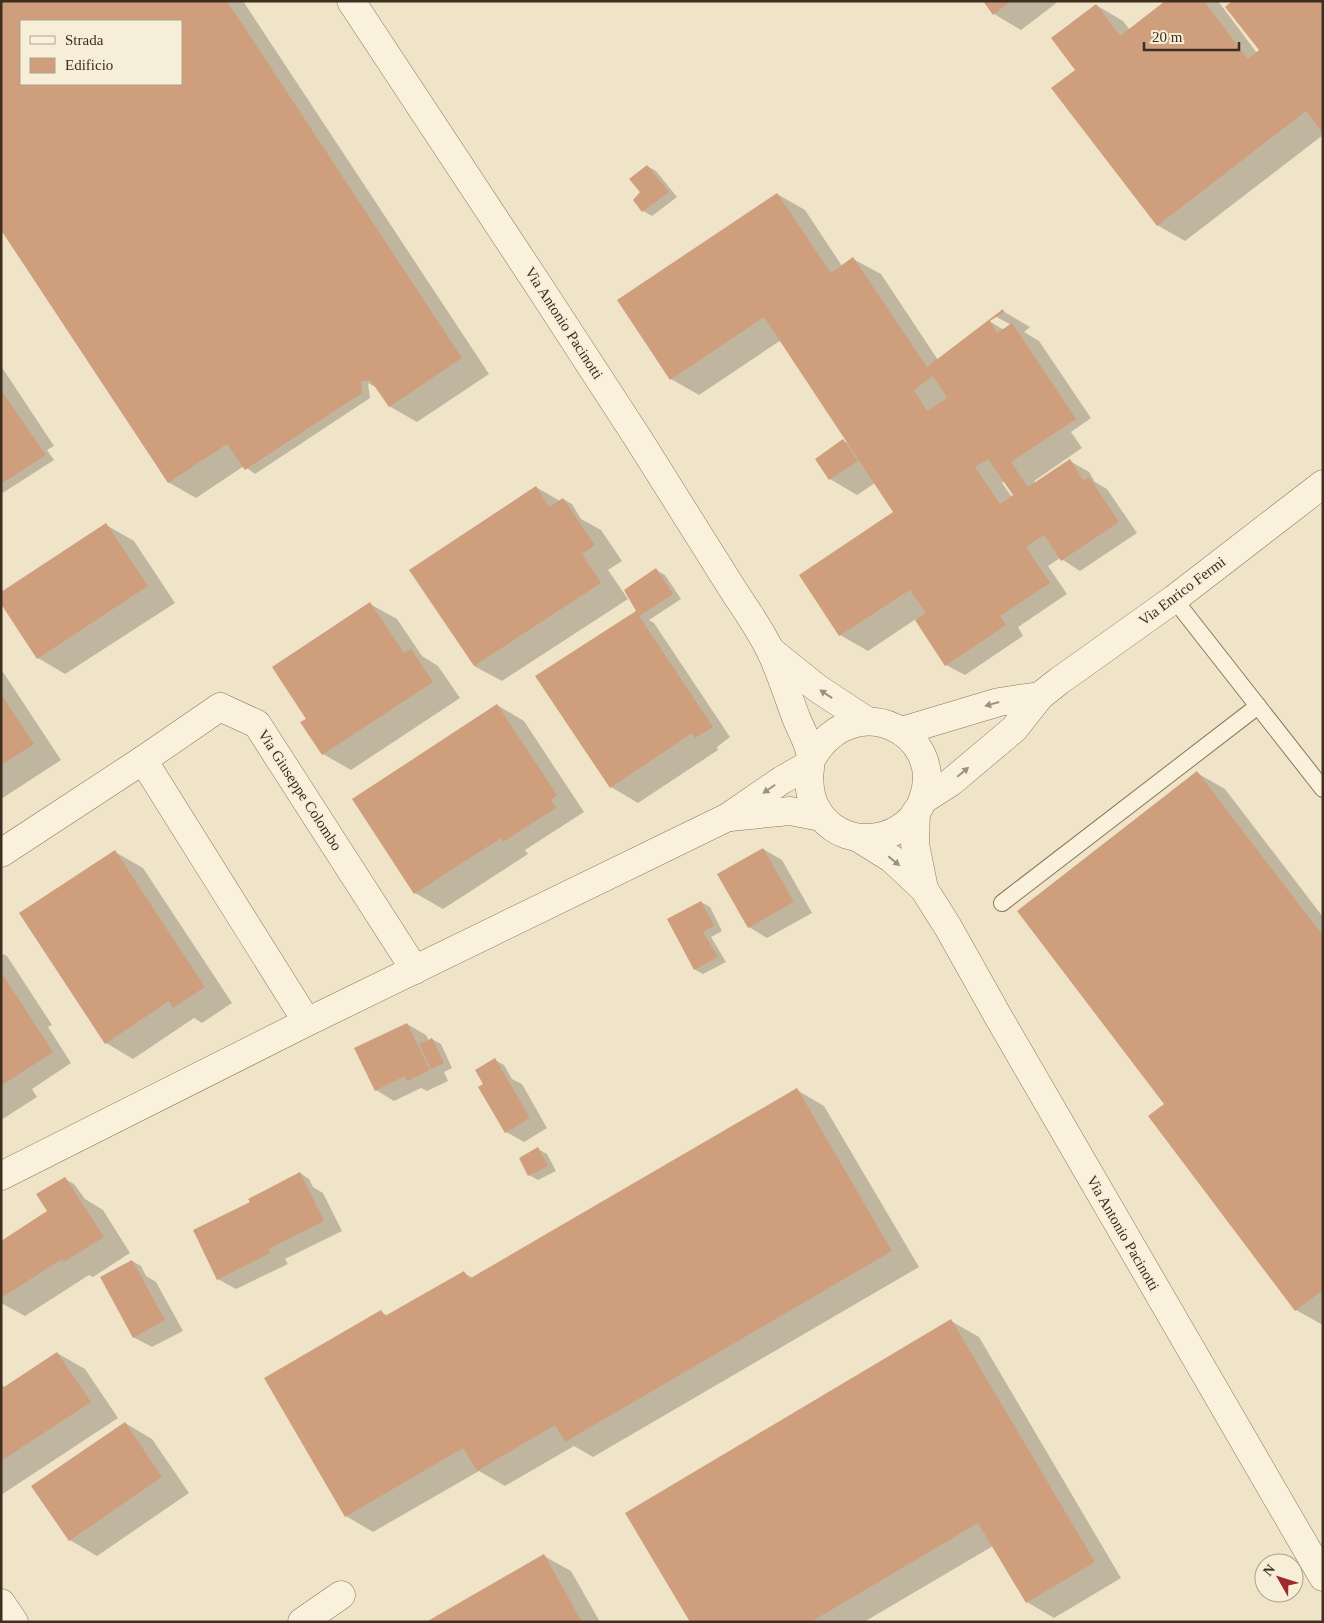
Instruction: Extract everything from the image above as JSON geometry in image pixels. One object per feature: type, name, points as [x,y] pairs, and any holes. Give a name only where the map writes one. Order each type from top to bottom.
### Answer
[{"type":"street","name":"Via Antonio Pacinotti","points":[[351,1],[524,261],[770,650],[811,761]]},
{"type":"street","name":"Via Enrico Fermi","points":[[1040,696],[1174,599],[1323,484]]},
{"type":"street","name":"Via Antonio Pacinotti","points":[[770,650],[817,688],[867,720]]},
{"type":"street","points":[[902,731],[999,702],[1040,696]]},
{"type":"street","points":[[920,806],[1014,729],[1040,696]]},
{"type":"street","name":"Via Giuseppe Colombo","points":[[1,853],[143,760],[220,706],[257,724],[415,970]]},
{"type":"street","name":"Via Antonio Pacinotti","points":[[924,889],[915,844],[920,806],[927,785],[926,770],[921,755],[913,742],[902,731],[885,723],[867,720],[850,723],[834,731],[821,743],[811,761],[808,783],[812,801],[821,817],[839,831],[860,839],[892,859],[924,889],[948,927],[998,1018],[1323,1577]]},
{"type":"street","points":[[143,760],[308,1022]]},
{"type":"street","points":[[1,1176],[308,1022],[728,817],[811,761]]},
{"type":"street","name":"Via Antonio Pacinotti","points":[[860,839],[892,834],[906,825],[920,806]]},
{"type":"street","points":[[728,817],[790,811],[821,817]]},
{"type":"street","points":[[302,1622],[341,1595]]},
{"type":"street","points":[[1,1603],[14,1622]]},
{"type":"lane","points":[[1174,599],[1323,789]]},
{"type":"lane","points":[[1002,903],[1258,706]]},
{"type":"building","points":[[1,1],[227,1],[462,358],[389,407],[371,381],[361,381],[362,393],[245,470],[227,444],[168,483],[1,230]]},
{"type":"building","points":[[983,1],[1011,1],[993,15]]},
{"type":"building","points":[[1165,1],[1204,1],[1248,59],[1259,50],[1225,7],[1232,1],[1323,1],[1323,133],[1306,111],[1157,226],[1051,88],[1075,70],[1051,38],[1096,4],[1120,36]]},
{"type":"building","points":[[647,165],[669,192],[642,212],[633,200],[640,192],[629,179]]},
{"type":"building","points":[[777,193],[831,273],[853,257],[927,367],[1003,309],[1004,312],[990,321],[997,333],[1012,323],[1076,419],[1011,462],[1028,487],[1070,459],[1083,480],[1089,477],[1119,522],[1061,561],[1044,535],[1026,547],[1050,583],[1000,616],[1006,625],[945,666],[915,620],[926,613],[910,590],[839,636],[799,575],[893,512],[764,317],[670,380],[617,300]],"holes":[[[933,376],[947,398],[927,411],[914,390]],[[988,459],[1013,495],[1000,504],[975,467]]]},
{"type":"building","points":[[1,390],[46,455],[1,484]]},
{"type":"building","points":[[843,439],[858,461],[829,480],[815,459]]},
{"type":"building","points":[[536,486],[549,507],[563,498],[595,545],[582,554],[601,583],[474,666],[409,570]]},
{"type":"building","points":[[106,523],[148,586],[37,659],[1,604],[1,592]]},
{"type":"building","points":[[656,568],[673,594],[639,616],[713,727],[695,738],[692,733],[610,788],[535,676],[636,611],[624,590]]},
{"type":"building","points":[[370,602],[404,653],[411,649],[433,682],[322,755],[300,722],[306,719],[272,667]]},
{"type":"building","points":[[1,694],[34,744],[1,765]]},
{"type":"building","points":[[497,704],[557,795],[551,800],[556,808],[503,842],[501,838],[414,894],[352,799]]},
{"type":"building","points":[[1197,771],[1323,936],[1323,1290],[1295,1311],[1148,1116],[1164,1104],[1017,911]]},
{"type":"building","points":[[763,848],[794,902],[748,928],[717,874]]},
{"type":"building","points":[[115,850],[205,987],[173,1008],[169,1001],[105,1044],[19,913]]},
{"type":"building","points":[[701,901],[714,926],[703,932],[718,957],[694,970],[667,919]]},
{"type":"building","points":[[1,972],[53,1052],[1,1086]]},
{"type":"building","points":[[407,1023],[430,1070],[407,1081],[405,1076],[375,1091],[354,1048]]},
{"type":"building","points":[[432,1038],[444,1063],[431,1069],[419,1044]]},
{"type":"building","points":[[495,1058],[530,1118],[505,1133],[478,1087],[483,1084],[475,1070]]},
{"type":"building","points":[[797,1088],[892,1251],[565,1442],[555,1425],[477,1471],[463,1448],[345,1517],[264,1378],[381,1310],[385,1316],[464,1271],[469,1279]]},
{"type":"building","points":[[538,1147],[548,1166],[528,1176],[519,1158]]},
{"type":"building","points":[[300,1172],[324,1221],[268,1249],[270,1253],[217,1280],[193,1230],[250,1202],[248,1199]]},
{"type":"building","points":[[65,1177],[104,1237],[64,1262],[62,1259],[1,1298],[1,1241],[47,1211],[36,1194]]},
{"type":"building","points":[[132,1260],[165,1320],[133,1338],[100,1277]]},
{"type":"building","points":[[951,1319],[1095,1562],[1026,1603],[978,1523],[811,1622],[690,1622],[625,1513]]},
{"type":"building","points":[[57,1352],[91,1402],[1,1461],[1,1389]]},
{"type":"building","points":[[125,1422],[162,1477],[69,1541],[31,1486]]},
{"type":"building","points":[[544,1554],[582,1622],[426,1622]]}]
